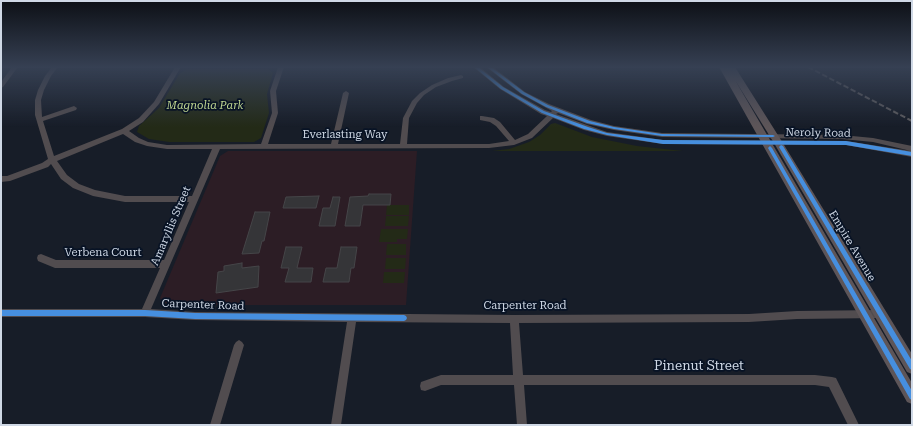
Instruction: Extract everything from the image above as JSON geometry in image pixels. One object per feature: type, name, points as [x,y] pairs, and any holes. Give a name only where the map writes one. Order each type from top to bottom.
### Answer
[{"type":"main road","name":"Empire Avenue","points":[[736,87],[881,314],[912,367]]},
{"type":"main road","name":"Empire Avenue","points":[[742,87],[865,314],[912,397]]},
{"type":"street","points":[[42,87],[38,100],[38,115],[52,160],[64,178],[76,186],[93,193],[125,199],[194,200]]},
{"type":"street","points":[[1,179],[7,179],[45,165],[52,160],[124,131],[141,120],[157,103],[166,87]]},
{"type":"street","points":[[264,147],[275,113],[272,91],[274,87]]},
{"type":"street","points":[[403,146],[406,118],[414,102],[433,87]]},
{"type":"street","name":"Neroly Road","points":[[501,87],[551,116],[593,130],[649,141],[663,142],[842,137],[873,140],[912,149]]},
{"type":"street","name":"Neroly Road","points":[[515,87],[523,93],[557,110],[589,122],[634,131],[662,135],[846,143],[912,154]]},
{"type":"street","points":[[334,146],[346,93]]},
{"type":"street","points":[[40,120],[74,108]]},
{"type":"street","name":"Everlasting Way","points":[[124,131],[137,140],[156,146],[489,146],[514,143],[535,133],[557,110]]},
{"type":"street","points":[[482,118],[492,120],[498,124],[514,143]]},
{"type":"street","points":[[864,145],[871,143],[873,140]]},
{"type":"street","name":"Amaryllis Street","points":[[146,313],[216,147]]},
{"type":"street","name":"Verbena Court","points":[[41,258],[55,264],[167,264]]},
{"type":"street","name":"Carpenter Road","points":[[1,313],[146,313],[206,316],[352,316],[514,319],[749,318],[797,315],[881,314]]},
{"type":"street","points":[[336,425],[352,316]]},
{"type":"street","points":[[514,319],[522,425]]},
{"type":"street","points":[[215,425],[238,345]]},
{"type":"street","points":[[425,386],[441,380],[518,380]]},
{"type":"street","name":"Pinenut Street","points":[[518,380],[815,380],[832,382],[854,425]]},
{"type":"shaded area","points":[[228,151],[417,151],[406,305],[207,305],[164,303],[160,298],[220,156]]},
{"type":"green space","name":"Magnolia Park","points":[[172,87],[269,87],[267,94],[269,113],[261,138],[254,142],[169,142],[149,139],[137,132],[139,126],[159,108]]},
{"type":"green space","points":[[555,123],[592,137],[637,146],[683,151],[492,151],[509,149],[529,142],[540,135],[551,124]]},
{"type":"green space","points":[[387,205],[409,205],[409,215],[386,215]]},
{"type":"green space","points":[[386,216],[409,216],[408,226],[385,226]]},
{"type":"green space","points":[[381,229],[408,229],[407,239],[397,239],[397,242],[379,242]]},
{"type":"green space","points":[[387,244],[406,244],[406,255],[386,255]]},
{"type":"green space","points":[[386,258],[406,258],[405,269],[385,269]]},
{"type":"green space","points":[[384,272],[405,272],[404,283],[383,283]]},
{"type":"building","points":[[369,194],[391,194],[390,205],[363,205],[360,226],[345,226],[350,197],[368,196]]},
{"type":"building","points":[[319,196],[316,208],[283,208],[286,197]]},
{"type":"building","points":[[333,197],[340,197],[335,226],[319,226],[323,208],[330,208]]},
{"type":"building","points":[[255,212],[270,212],[264,241],[262,241],[259,253],[242,254]]},
{"type":"building","points":[[286,247],[302,247],[297,268],[313,268],[311,282],[285,282],[289,268],[281,268]]},
{"type":"building","points":[[341,247],[357,247],[354,268],[351,268],[349,282],[323,282],[326,268],[337,268]]},
{"type":"building","points":[[242,263],[242,268],[259,266],[258,287],[216,293],[218,272],[224,271],[224,266]]},
{"type":"railway","points":[[846,87],[912,121]]},
{"type":"cycle path","points":[[501,87],[543,112],[607,134],[663,142],[846,143],[912,154]]},
{"type":"cycle path","points":[[515,87],[547,106],[589,122],[614,128],[662,135],[773,136]]},
{"type":"cycle path","points":[[781,147],[912,367]]},
{"type":"cycle path","points":[[770,148],[912,397]]},
{"type":"cycle path","points":[[1,313],[145,313],[195,316],[404,318]]}]
